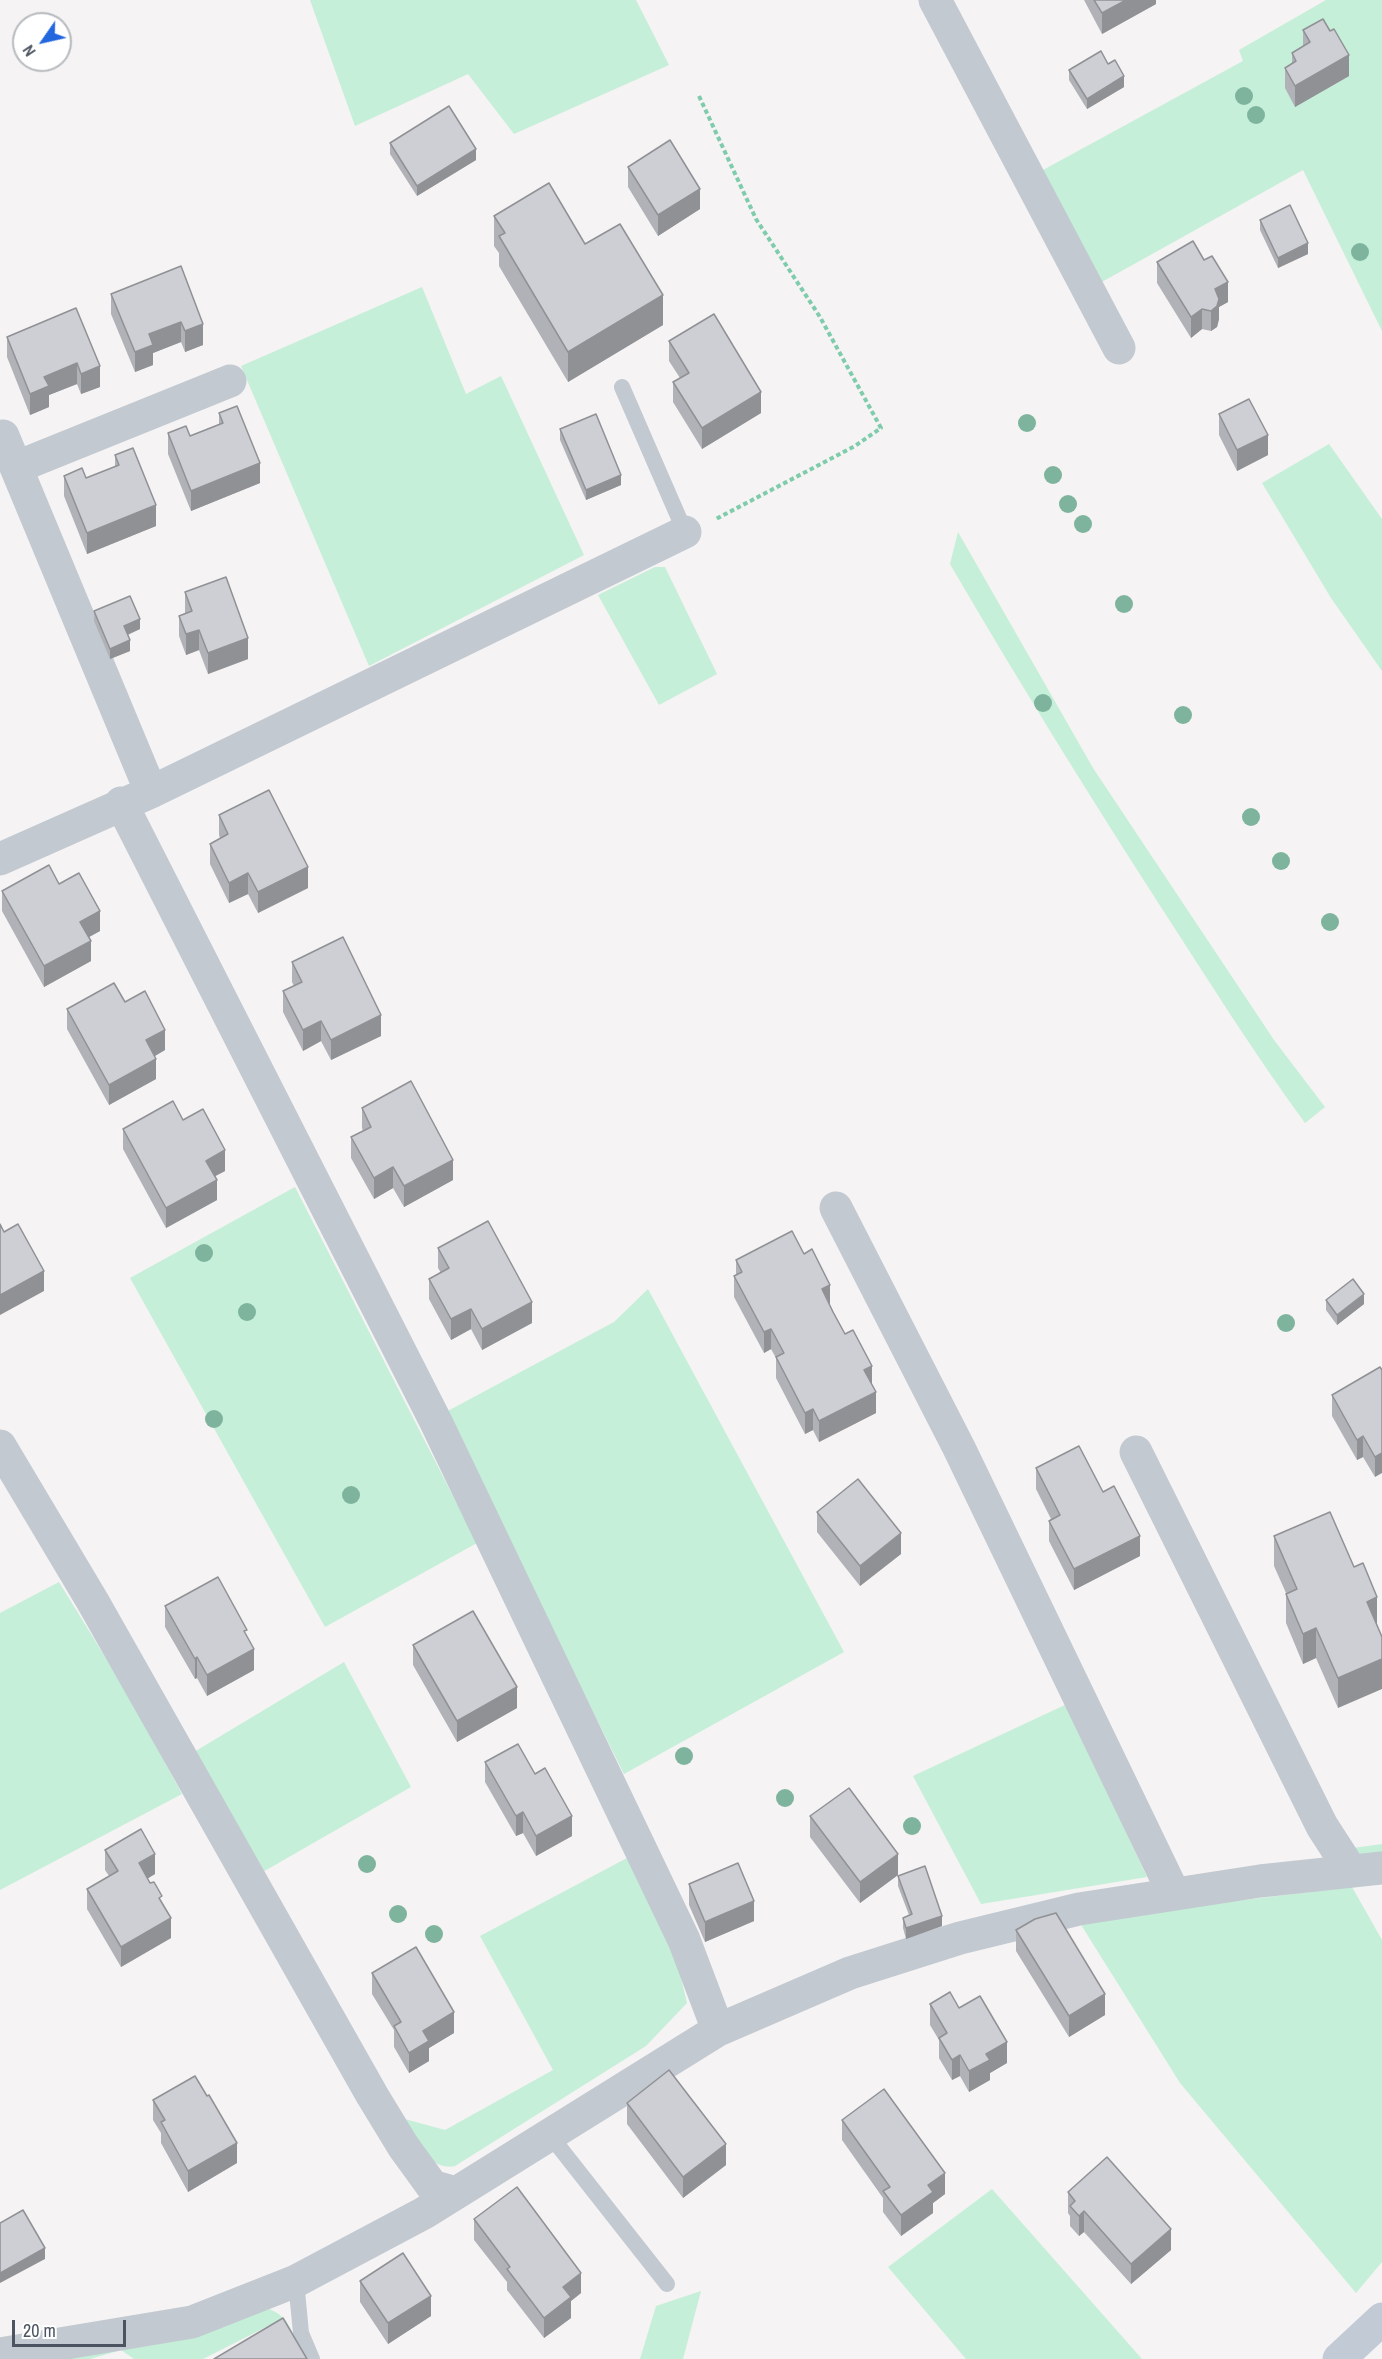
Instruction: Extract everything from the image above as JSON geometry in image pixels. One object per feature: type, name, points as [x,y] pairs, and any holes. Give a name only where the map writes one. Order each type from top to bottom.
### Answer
[{"type":"street","points":[[935,0],[1119,348]]},
{"type":"street","points":[[16,467],[230,381]]},
{"type":"street","points":[[3,436],[136,798],[684,1940],[717,2030]]},
{"type":"street","points":[[0,859],[136,798],[685,532]]},
{"type":"street","points":[[836,1208],[959,1448],[1174,1894]]},
{"type":"street","points":[[0,1446],[93,1602],[378,2105],[432,2186],[456,2193]]},
{"type":"street","points":[[1136,1452],[1322,1826],[1366,1869]]},
{"type":"street","points":[[0,2354],[192,2322],[297,2281],[424,2213],[717,2030],[850,1973],[960,1938],[1079,1909],[1366,1869]]},
{"type":"street","points":[[1340,2359],[1382,2319]]},
{"type":"lane","points":[[622,387],[685,532]]},
{"type":"lane","points":[[549,2134],[667,2284]]},
{"type":"lane","points":[[297,2281],[301,2333],[312,2359]]},
{"type":"path","points":[[685,532],[715,520],[855,446],[881,428],[820,317],[756,219],[699,96]]},
{"type":"green space","points":[[310,0],[636,0],[669,65],[514,134],[468,74],[355,126]]},
{"type":"green space","points":[[1326,0],[1382,0],[1382,331],[1303,170],[1100,283],[1043,170],[1243,61],[1239,50]]},
{"type":"green space","points":[[422,287],[466,394],[501,376],[584,555],[369,666],[241,366]]},
{"type":"green space","points":[[1329,444],[1382,519],[1382,671],[1331,598],[1262,483]]},
{"type":"green space","points":[[958,532],[1093,768],[1274,1040],[1325,1107],[1305,1123],[1249,1042],[1132,862],[975,607],[950,564]]},
{"type":"green space","points":[[655,567],[665,567],[717,674],[659,705],[598,595]]},
{"type":"green space","points":[[295,1187],[477,1543],[325,1627],[130,1278]]},
{"type":"green space","points":[[648,1289],[844,1652],[624,1774],[444,1413],[614,1322]]},
{"type":"green space","points":[[59,1582],[126,1691],[182,1794],[0,1890],[0,1613]]},
{"type":"green space","points":[[344,1662],[411,1787],[261,1873],[194,1752]]},
{"type":"green space","points":[[1067,1704],[1147,1877],[981,1904],[913,1776]]},
{"type":"green space","points":[[1382,1844],[1382,1853],[1359,1855],[1346,1849]]},
{"type":"green space","points":[[627,1858],[677,1961],[687,2003],[646,2046],[455,2166],[445,2166],[429,2158],[401,2118],[445,2130],[553,2070],[480,1936]]},
{"type":"green space","points":[[1352,1887],[1382,1940],[1382,2262],[1356,2293],[1180,2083],[1078,1920]]},
{"type":"green space","points":[[992,2189],[1142,2359],[966,2359],[888,2267]]},
{"type":"green space","points":[[701,2291],[683,2359],[640,2359],[656,2306]]},
{"type":"green space","points":[[269,2309],[285,2320],[299,2349],[293,2352],[274,2323],[203,2359],[134,2359],[121,2350],[90,2359],[50,2359]]},
{"type":"building","points":[[1094,0],[1126,0],[1102,13]]},
{"type":"building","points":[[1323,19],[1330,31],[1334,29],[1349,55],[1295,86],[1285,68],[1296,61],[1292,53],[1310,42],[1303,30]]},
{"type":"building","points":[[1101,51],[1108,64],[1115,60],[1124,76],[1087,99],[1069,70]]},
{"type":"building","points":[[449,106],[476,149],[417,186],[390,143]]},
{"type":"building","points":[[670,140],[700,189],[658,215],[628,167]]},
{"type":"building","points":[[549,183],[585,244],[620,224],[663,295],[568,352],[499,236],[505,233],[494,216]]},
{"type":"building","points":[[1290,205],[1308,243],[1278,258],[1260,220]]},
{"type":"building","points":[[1193,241],[1204,260],[1212,256],[1228,282],[1215,289],[1219,299],[1217,306],[1211,311],[1202,309],[1191,317],[1157,262]]},
{"type":"building","points":[[181,266],[203,324],[185,331],[181,322],[149,334],[153,345],[135,352],[111,294]]},
{"type":"building","points":[[76,308],[100,366],[81,374],[77,363],[44,377],[49,386],[30,394],[7,337]]},
{"type":"building","points":[[714,314],[761,392],[702,428],[673,382],[689,373],[669,341]]},
{"type":"building","points":[[1249,399],[1268,435],[1237,450],[1219,414]]},
{"type":"building","points":[[237,406],[260,463],[191,491],[168,433],[186,426],[190,436],[223,423],[219,413]]},
{"type":"building","points":[[596,414],[621,475],[586,490],[560,429]]},
{"type":"building","points":[[133,448],[156,505],[87,533],[64,476],[82,468],[86,478],[119,465],[115,455]]},
{"type":"building","points":[[226,577],[248,638],[208,653],[199,630],[186,634],[179,616],[192,611],[185,592]]},
{"type":"building","points":[[130,596],[140,619],[124,626],[130,640],[110,649],[94,611]]},
{"type":"building","points":[[269,790],[308,867],[258,892],[248,873],[229,883],[210,844],[228,834],[219,815]]},
{"type":"building","points":[[49,865],[59,884],[79,873],[100,911],[80,922],[91,941],[44,966],[2,891]]},
{"type":"building","points":[[343,937],[381,1015],[331,1040],[321,1021],[303,1030],[283,991],[302,982],[292,962]]},
{"type":"building","points":[[114,983],[125,1002],[145,991],[165,1030],[146,1040],[156,1059],[109,1085],[67,1009]]},
{"type":"building","points":[[411,1081],[453,1160],[404,1186],[393,1167],[374,1178],[351,1137],[371,1127],[362,1108]]},
{"type":"building","points":[[173,1101],[183,1120],[203,1109],[225,1150],[206,1161],[217,1180],[166,1208],[123,1129]]},
{"type":"building","points":[[488,1221],[532,1302],[482,1329],[471,1309],[451,1319],[429,1279],[449,1268],[438,1248]]},
{"type":"building","points":[[0,1224],[4,1232],[18,1224],[44,1271],[0,1295]]},
{"type":"building","points":[[792,1231],[804,1254],[812,1249],[830,1285],[822,1289],[845,1334],[853,1330],[872,1366],[864,1370],[876,1392],[819,1421],[813,1409],[805,1413],[776,1357],[784,1353],[771,1329],[764,1332],[734,1276],[742,1272],[736,1260]]},
{"type":"building","points":[[1353,1279],[1364,1294],[1337,1315],[1326,1300]]},
{"type":"building","points":[[1380,1367],[1382,1370],[1382,1453],[1375,1457],[1363,1436],[1357,1440],[1332,1395]]},
{"type":"building","points":[[1079,1446],[1103,1492],[1114,1486],[1140,1536],[1074,1569],[1049,1521],[1060,1515],[1036,1468]]},
{"type":"building","points":[[858,1479],[901,1533],[860,1566],[817,1512]]},
{"type":"building","points":[[1330,1512],[1354,1567],[1363,1563],[1377,1597],[1367,1602],[1382,1637],[1382,1659],[1338,1678],[1316,1628],[1303,1634],[1286,1594],[1297,1589],[1274,1536]]},
{"type":"building","points":[[218,1577],[247,1630],[244,1631],[254,1649],[207,1675],[197,1657],[195,1659],[165,1606]]},
{"type":"building","points":[[473,1611],[517,1687],[457,1721],[413,1645]]},
{"type":"building","points":[[518,1744],[535,1774],[545,1768],[572,1816],[536,1836],[523,1812],[516,1816],[485,1762]]},
{"type":"building","points":[[849,1788],[898,1854],[860,1882],[810,1816]]},
{"type":"building","points":[[141,1829],[155,1854],[139,1863],[150,1883],[154,1882],[162,1896],[159,1898],[171,1918],[121,1947],[87,1889],[118,1871],[105,1850]]},
{"type":"building","points":[[738,1863],[754,1901],[705,1922],[689,1884]]},
{"type":"building","points":[[925,1866],[942,1916],[906,1928],[903,1918],[912,1914],[898,1876]]},
{"type":"building","points":[[1056,1913],[1105,1994],[1069,2016],[1016,1930],[1035,1919]]},
{"type":"building","points":[[416,1947],[454,2012],[423,2031],[429,2041],[409,2053],[394,2026],[401,2022],[372,1973]]},
{"type":"building","points":[[950,1992],[959,2008],[980,1996],[1007,2042],[986,2054],[990,2060],[969,2071],[960,2055],[952,2060],[939,2038],[947,2033],[930,2004]]},
{"type":"building","points":[[669,2070],[726,2144],[683,2177],[627,2103]]},
{"type":"building","points":[[195,2076],[237,2143],[188,2171],[161,2122],[165,2120],[153,2100]]},
{"type":"building","points":[[884,2089],[945,2173],[928,2185],[933,2192],[901,2215],[883,2191],[890,2187],[842,2120]]},
{"type":"building","points":[[1107,2157],[1171,2229],[1131,2264],[1084,2211],[1079,2216],[1070,2206],[1075,2201],[1068,2192]]},
{"type":"building","points":[[517,2187],[581,2273],[563,2287],[571,2297],[544,2318],[507,2269],[510,2267],[474,2219]]},
{"type":"building","points":[[23,2210],[45,2248],[0,2273],[0,2223]]},
{"type":"building","points":[[403,2253],[431,2296],[388,2323],[360,2281]]},
{"type":"building","points":[[283,2318],[307,2359],[214,2359]]}]
